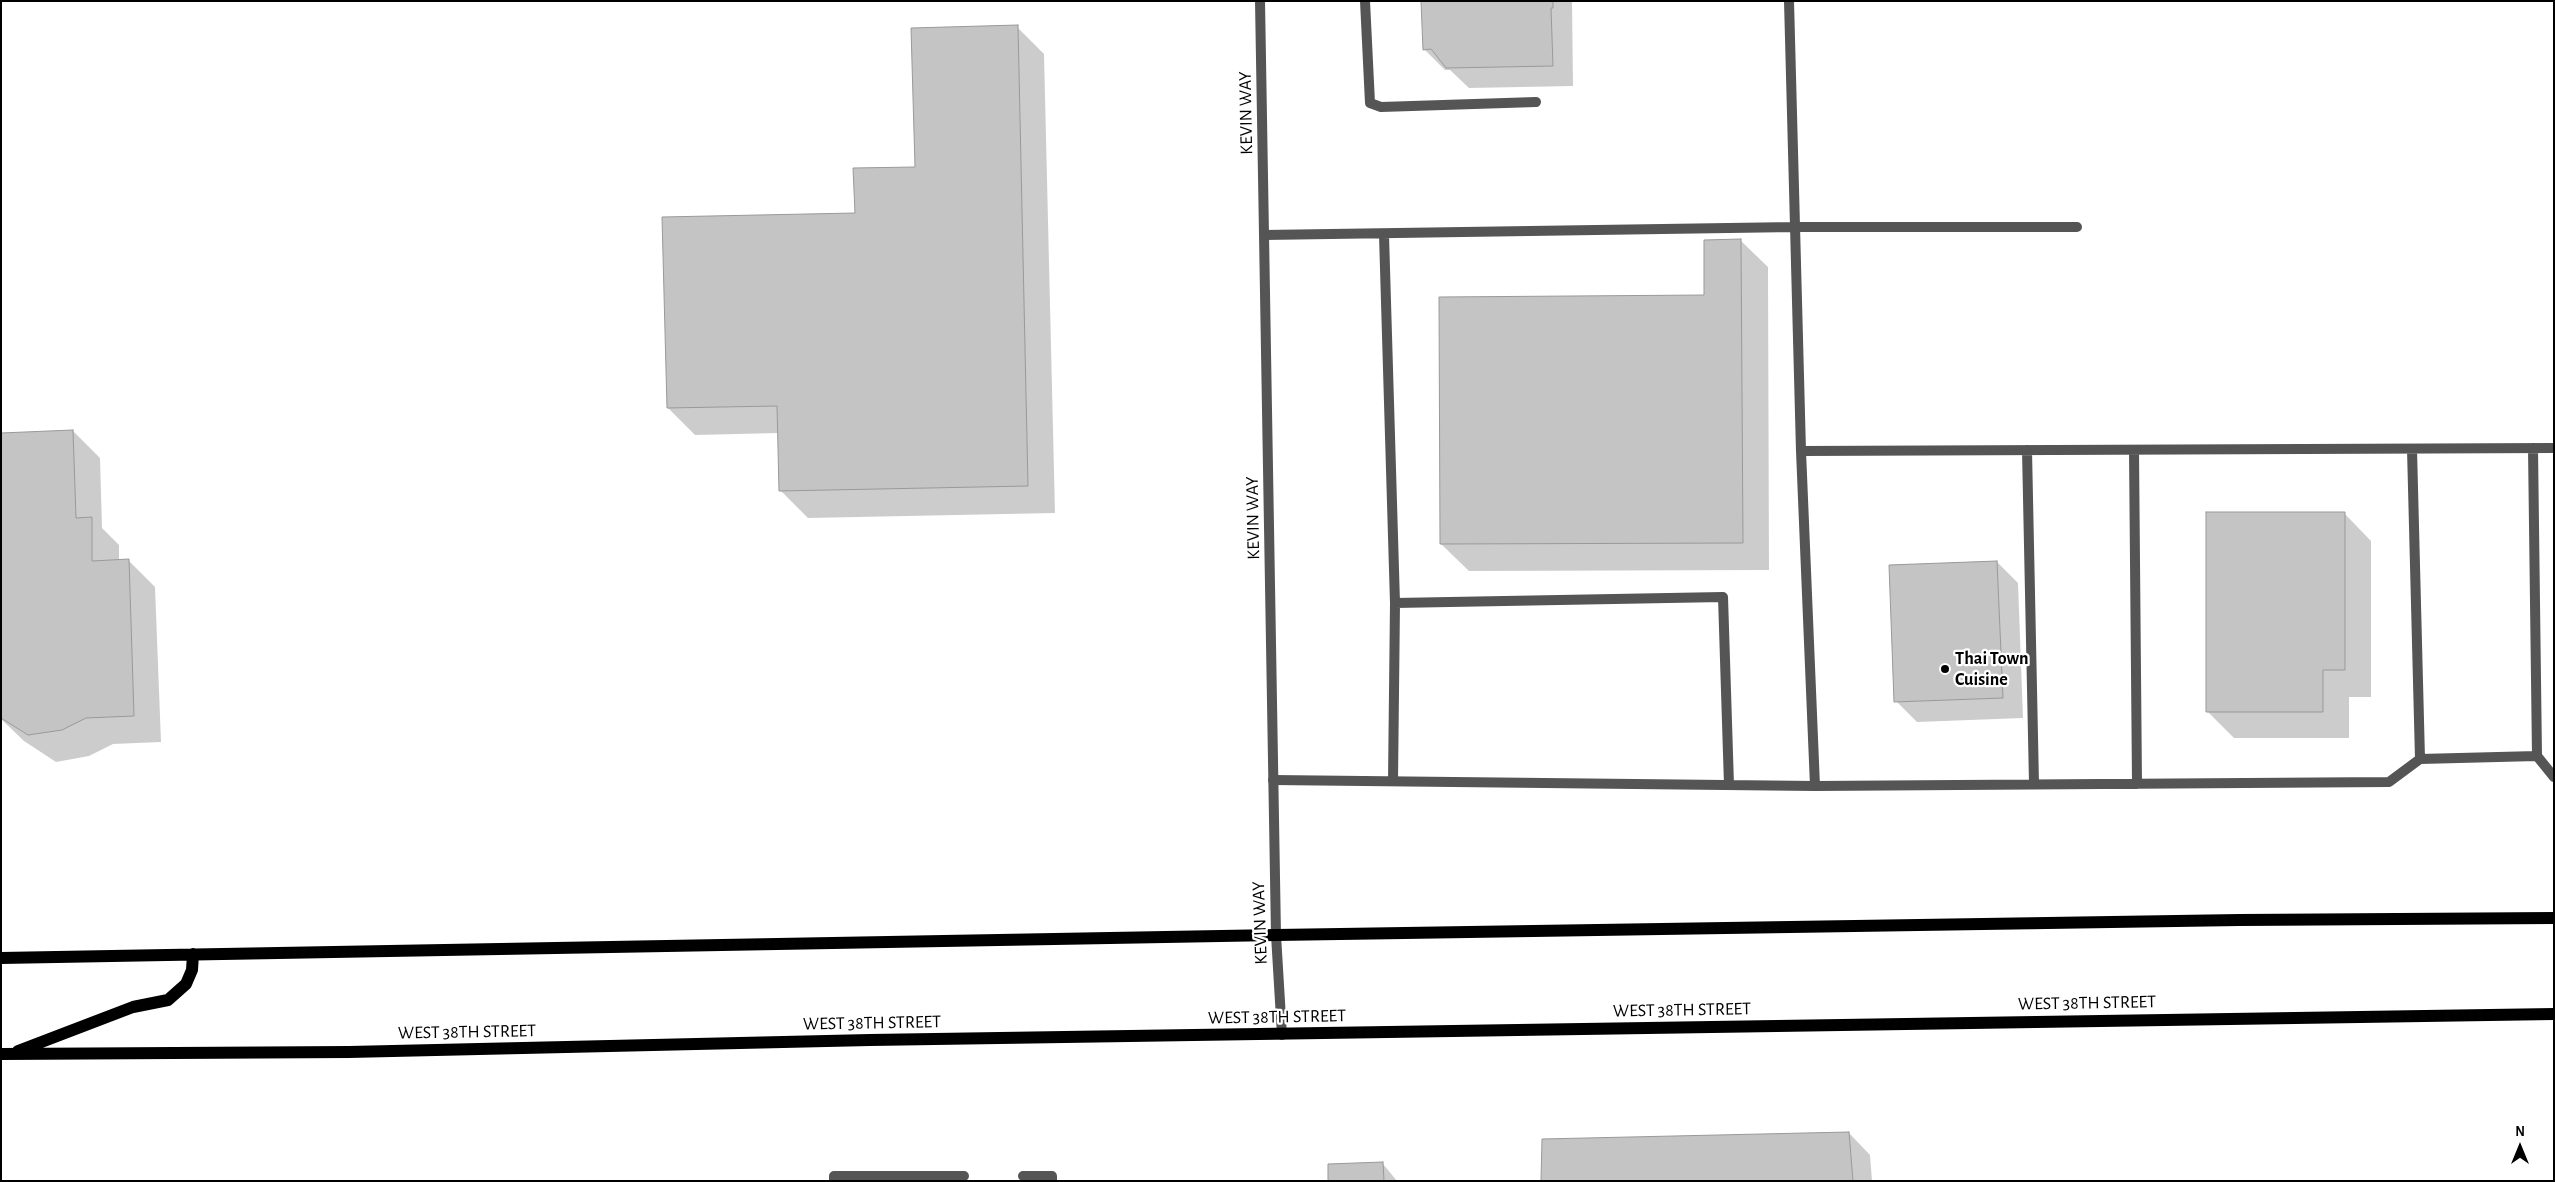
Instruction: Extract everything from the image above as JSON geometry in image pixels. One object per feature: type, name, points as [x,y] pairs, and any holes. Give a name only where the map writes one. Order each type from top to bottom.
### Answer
[{"type":"main road","points":[[1,958],[2220,920],[2554,918]]},
{"type":"main road","points":[[6,1054],[133,1007],[168,1000],[186,984],[192,970],[193,954]]},
{"type":"main road","name":"WEST 38TH STREET","points":[[6,1054],[319,1053],[870,1040],[2554,1014]]},
{"type":"street","name":"KEVIN WAY","points":[[1260,1],[1276,935],[1282,1035]]},
{"type":"street","points":[[1365,1],[1370,102],[1381,107],[1536,102]]},
{"type":"street","points":[[1789,1],[1801,451],[1814,786]]},
{"type":"street","points":[[1264,235],[1384,235],[1795,228],[2076,227]]},
{"type":"street","points":[[1384,235],[1395,603],[1392,781]]},
{"type":"street","points":[[2533,448],[2537,756],[2554,777]]},
{"type":"street","points":[[1801,451],[2554,448]]},
{"type":"street","points":[[2412,449],[2420,759]]},
{"type":"street","points":[[2027,450],[2034,784]]},
{"type":"street","points":[[2134,450],[2137,784]]},
{"type":"street","points":[[1395,603],[1723,598],[1729,785]]},
{"type":"street","points":[[1273,780],[1814,786],[2389,782],[2420,759],[2537,756]]},
{"type":"street","points":[[834,1181],[834,1176],[964,1176]]},
{"type":"street","points":[[1023,1176],[1052,1176],[1052,1181]]},
{"type":"building","points":[[1421,1],[1553,1],[1553,8],[1551,8],[1553,66],[1446,68],[1431,49],[1423,50]]},
{"type":"building","points":[[1018,25],[1028,486],[779,491],[777,406],[667,408],[662,217],[855,213],[853,168],[915,167],[911,28]]},
{"type":"building","points":[[1741,239],[1743,543],[1440,544],[1439,297],[1704,295],[1704,240]]},
{"type":"building","points":[[73,430],[76,518],[92,517],[92,561],[129,559],[134,716],[86,718],[62,730],[28,735],[1,718],[1,433]]},
{"type":"building","points":[[2206,512],[2345,512],[2345,670],[2323,670],[2323,712],[2206,712]]},
{"type":"building","points":[[1997,561],[2003,698],[1894,702],[1889,565]]},
{"type":"building","points":[[1849,1132],[1853,1181],[1541,1181],[1542,1139]]},
{"type":"building","points":[[1383,1162],[1384,1181],[1328,1181],[1328,1164]]},
{"type":"place","name":"Thai Town Cuisine","points":[[1945,669]]}]
